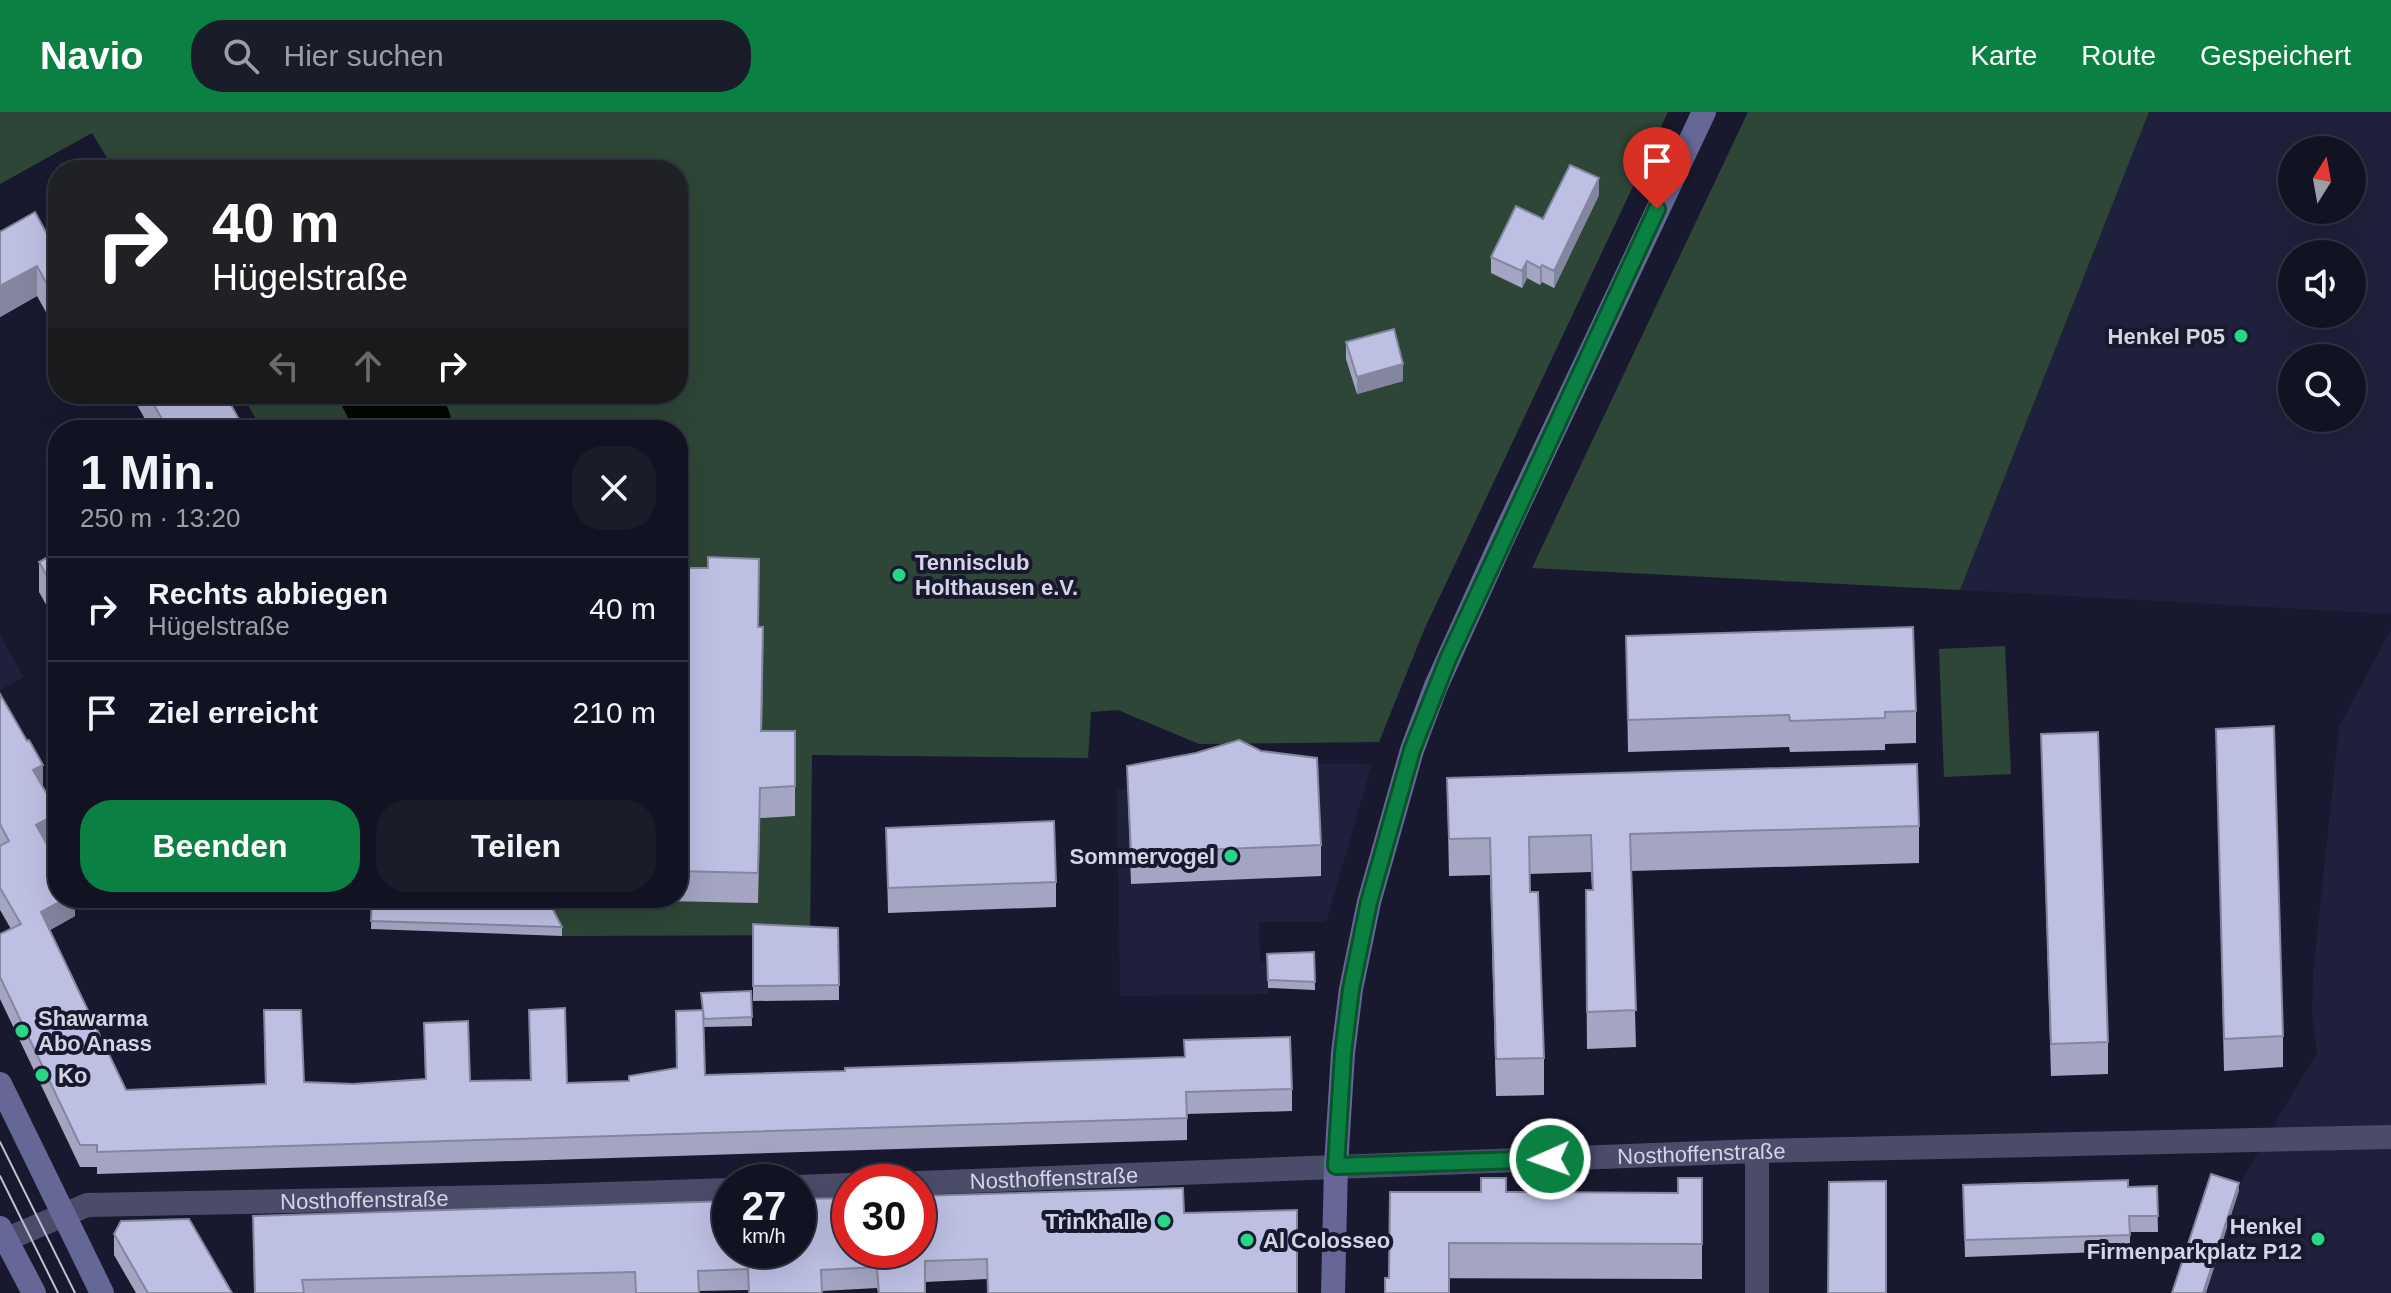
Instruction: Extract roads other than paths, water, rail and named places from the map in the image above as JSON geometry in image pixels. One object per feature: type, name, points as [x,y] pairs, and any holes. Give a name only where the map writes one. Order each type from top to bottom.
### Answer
[{"type":"street","points":[[1333,1293],[1343,1053],[1363,923],[1412,750],[1428,705],[1502,540],[1704,112]]},
{"type":"street","points":[[0,1084],[102,1293]]},
{"type":"street","name":"Nosthoffenstraße","points":[[936,1182],[1757,1151],[2391,1137]]},
{"type":"street","points":[[1757,1151],[1757,1293]]},
{"type":"street","name":"Nosthoffenstraße","points":[[2,1236],[87,1205],[101,1204],[712,1191]]},
{"type":"street","points":[[2,1236],[34,1293]]},
{"type":"tram line","points":[[0,1142],[75,1293]]},
{"type":"tram line","points":[[0,1176],[58,1293]]},
{"type":"place","name":"Henkel P05","points":[[2241,336]]},
{"type":"place","name":"Tennisclub Holthausen e.V.","points":[[899,575]]},
{"type":"place","name":"Sommervogel","points":[[1231,856]]},
{"type":"place","name":"Shawarma Abo Anass","points":[[22,1031]]},
{"type":"place","name":"Ko","points":[[42,1075]]},
{"type":"place","name":"Trinkhalle","points":[[1164,1221]]},
{"type":"place","name":"Henkel Firmenparkplatz P12","points":[[2318,1239]]},
{"type":"place","name":"Al Colosseo","points":[[1247,1240]]}]
